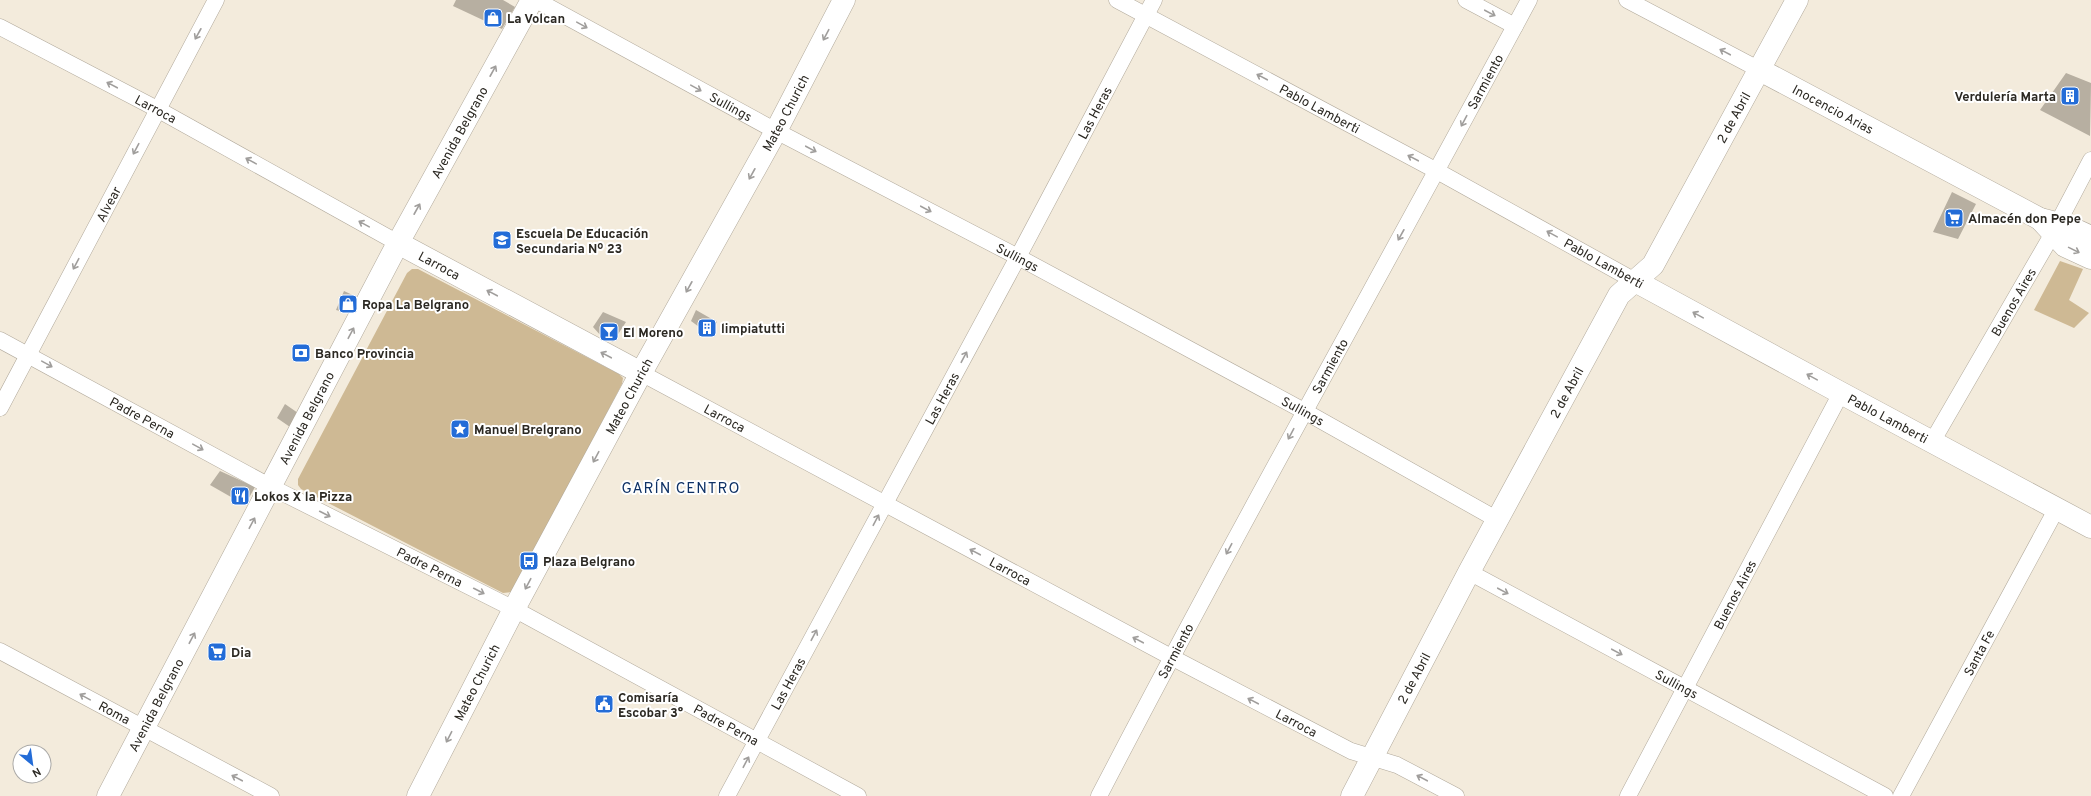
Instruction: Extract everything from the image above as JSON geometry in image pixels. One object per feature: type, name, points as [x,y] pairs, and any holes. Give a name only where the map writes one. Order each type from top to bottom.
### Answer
[{"type":"street","name":"Alvear","points":[[0,408],[216,0]]},
{"type":"street","name":"Avenida Belgrano","points":[[108,796],[398,243],[532,0]]},
{"type":"street","name":"Sullings","points":[[536,0],[776,131],[1018,257],[1304,411],[1498,520]]},
{"type":"street","name":"Mateo Churich","points":[[418,796],[514,609],[641,373],[776,131],[844,0]]},
{"type":"street","name":"Pablo Lamberti","points":[[1117,0],[1436,170],[1843,395],[2091,527]]},
{"type":"street","name":"Las Heras","points":[[727,796],[1018,257],[1154,0]]},
{"type":"street","points":[[1466,0],[1515,26]]},
{"type":"street","name":"Sarmiento","points":[[1098,796],[1171,657],[1304,411],[1529,0]]},
{"type":"street","name":"Inocencio Arias","points":[[1627,0],[2050,225],[2091,237]]},
{"type":"street","name":"2 de Abril","points":[[1352,796],[1468,572],[1498,520],[1619,295],[1653,266],[1797,0]]},
{"type":"street","name":"Larroca","points":[[0,26],[157,109],[398,243],[1171,657],[1351,751],[1397,765],[1456,796]]},
{"type":"street","name":"Buenos Aires","points":[[1932,442],[2050,225],[2091,160]]},
{"type":"street","name":"Inocencio Arias","points":[[2050,225],[2065,246],[2091,258]]},
{"type":"street","name":"Padre Perna","points":[[0,340],[271,487],[514,609],[858,796]]},
{"type":"street","name":"Buenos Aires","points":[[1628,796],[1843,395]]},
{"type":"street","name":"Santa Fe","points":[[1901,796],[2057,508]]},
{"type":"street","name":"Sullings","points":[[1468,572],[1885,796]]},
{"type":"street","name":"Roma","points":[[0,651],[271,796]]},
{"type":"shaded area","points":[[2060,261],[2083,269],[2069,300],[2089,313],[2074,328],[2034,310]]},
{"type":"shaded area","points":[[412,269],[418,269],[619,374],[623,378],[622,384],[515,588],[511,592],[503,593],[301,489],[298,485],[298,479],[407,273]]},
{"type":"building","name":"La Volcan","points":[[456,0],[503,0],[515,7],[502,29],[453,6]]},
{"type":"building","name":"Verdulería Marta","points":[[2066,73],[2091,83],[2090,136],[2040,110]]},
{"type":"building","name":"Almacén don Pepe","points":[[1952,192],[1976,204],[1958,239],[1933,232]]},
{"type":"building","name":"Ropa La Belgrano","points":[[344,291],[359,298],[352,314],[336,310]]},
{"type":"building","name":"limpiatutti","points":[[696,310],[717,322],[710,335],[691,321]]},
{"type":"building","name":"El Moreno","points":[[603,312],[626,322],[613,342],[602,337],[593,327]]},
{"type":"building","points":[[285,404],[298,413],[290,427],[277,418]]},
{"type":"building","name":"Lokos X la Pizza","points":[[220,471],[255,487],[245,505],[210,485]]},
{"type":"place","name":"La Volcan","points":[[493,18]]},
{"type":"place","name":"Verdulería Marta","points":[[2070,96]]},
{"type":"place","name":"Almacén don Pepe","points":[[1954,218]]},
{"type":"place","name":"Escuela De Educación Secundaria Nº 23","points":[[502,240]]},
{"type":"place","name":"Ropa La Belgrano","points":[[348,304]]},
{"type":"place","name":"limpiatutti","points":[[707,328]]},
{"type":"place","name":"El Moreno","points":[[609,332]]},
{"type":"place","name":"Banco Provincia","points":[[301,353]]},
{"type":"place","name":"Manuel Brelgrano","points":[[460,429]]},
{"type":"place","name":"Lokos X la Pizza","points":[[240,496]]},
{"type":"place","name":"Plaza Belgrano","points":[[529,561]]},
{"type":"place","name":"Dia","points":[[217,652]]},
{"type":"place","name":"Comisaría Escobar 3°","points":[[604,704]]},
{"type":"district","name":"GARÍN CENTRO","points":[[681,488]]}]
